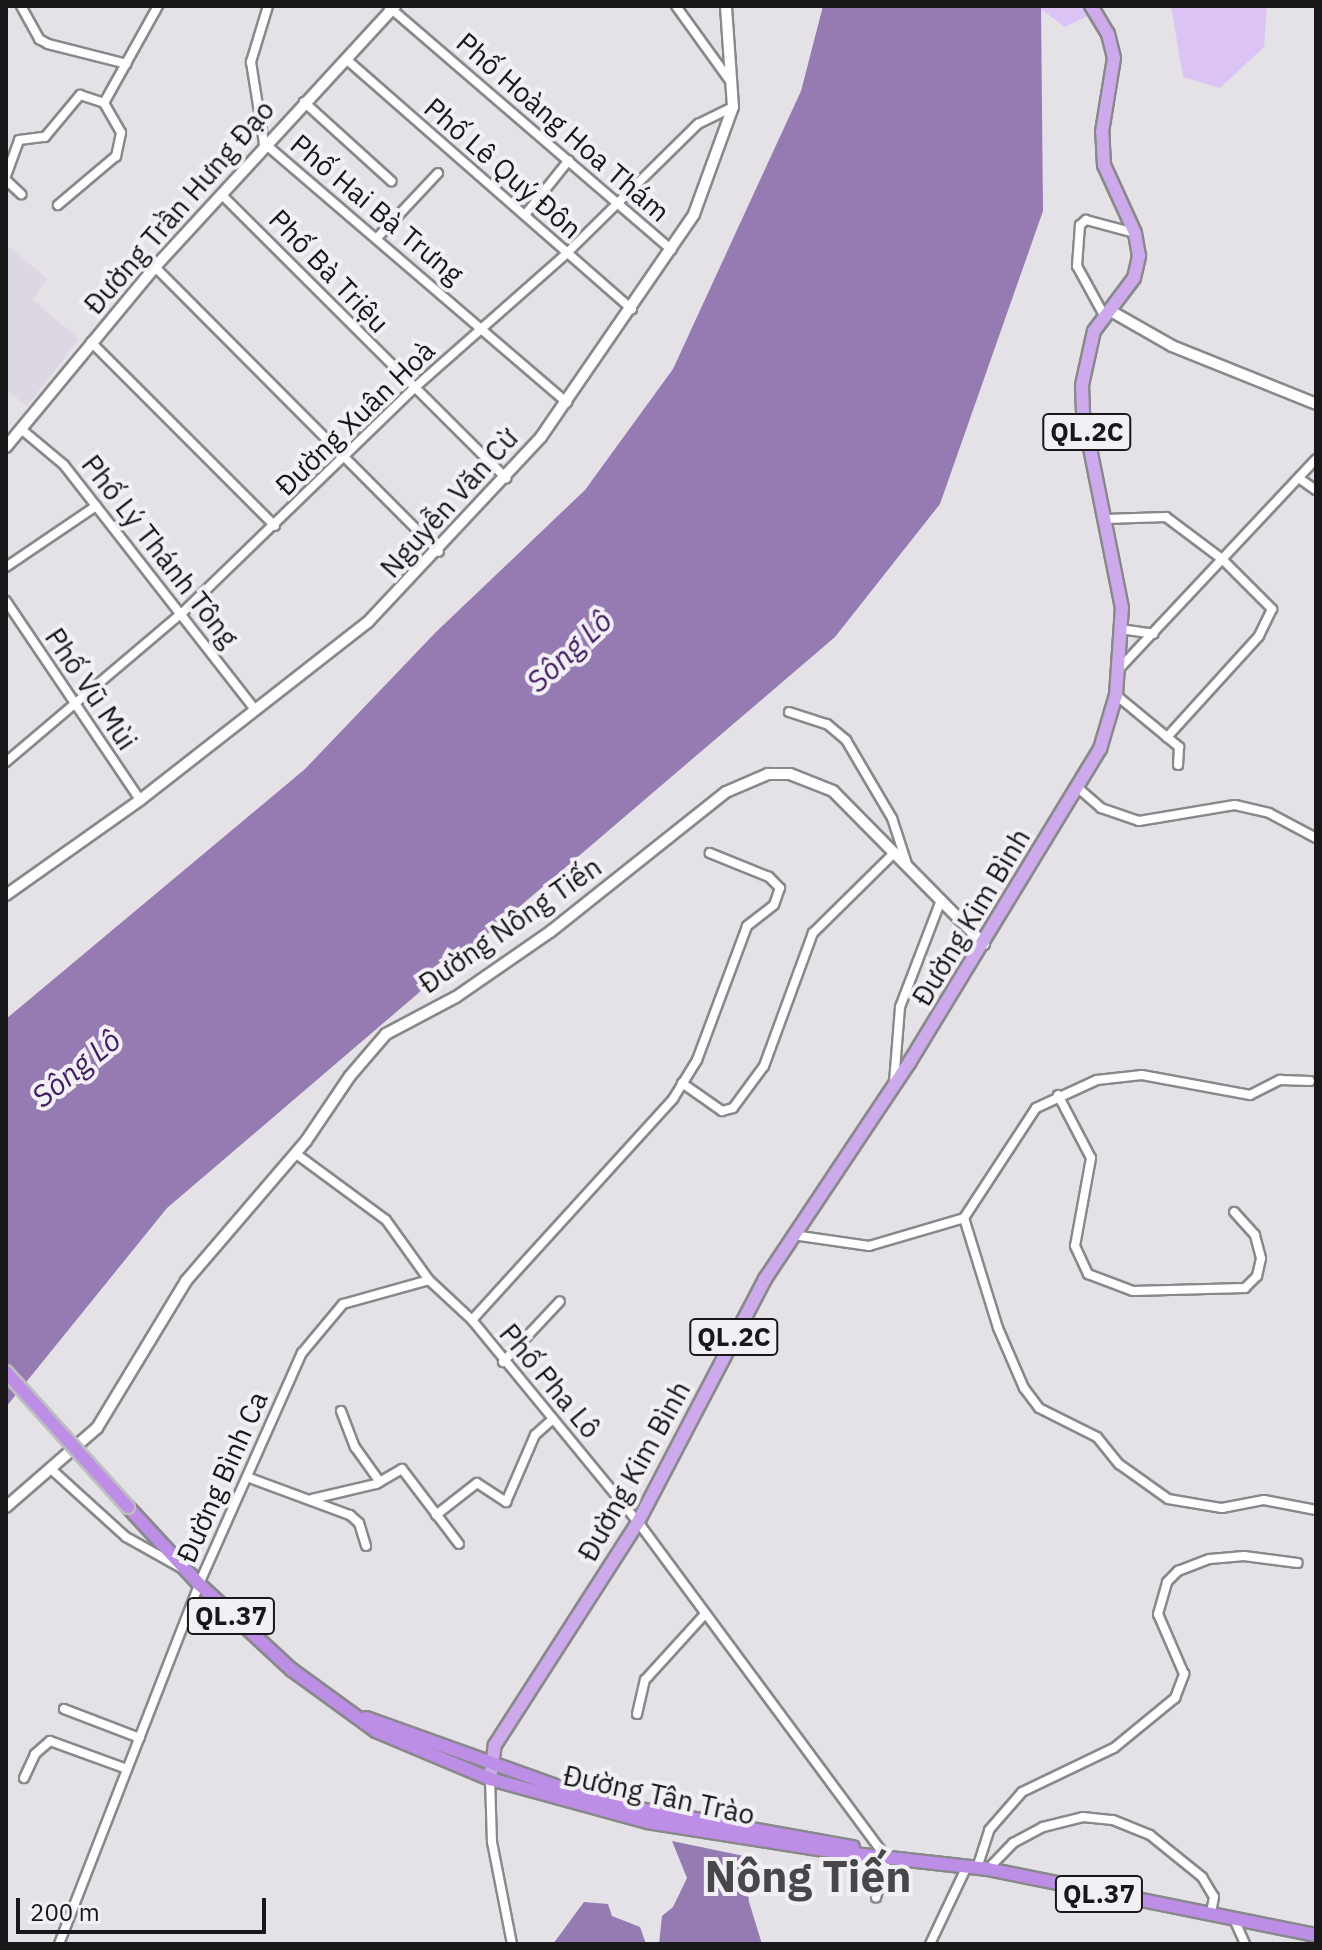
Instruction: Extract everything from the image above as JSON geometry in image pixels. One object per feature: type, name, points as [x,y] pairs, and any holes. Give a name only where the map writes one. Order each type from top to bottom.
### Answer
[{"type":"highway","name":"Đường Tân Trào","points":[[6,1372],[199,1584],[292,1670],[376,1731],[490,1773],[634,1820],[884,1858],[977,1868],[1316,1935]]},
{"type":"main road","name":"Đường Kim Bình","points":[[490,1773],[495,1745],[638,1522],[754,1300],[793,1235],[894,1086],[1007,909],[1100,749],[1116,695],[1119,584],[1081,400],[1092,338],[1134,278],[1139,256],[1135,233],[1104,165],[1102,132],[1114,58],[1108,34],[1091,6]]},
{"type":"street","points":[[21,6],[39,39],[48,44],[127,64]]},
{"type":"street","points":[[104,103],[158,6]]},
{"type":"street","name":"Phố Hai Bà Trưng","points":[[268,6],[251,62],[264,143],[483,327],[567,403]]},
{"type":"street","points":[[676,6],[733,85]]},
{"type":"street","name":"Nguyễn Văn Cừ","points":[[6,895],[140,800],[368,622],[439,552],[506,478],[567,403],[673,251],[694,214],[733,107],[726,6]]},
{"type":"street","name":"Đường Trần Hưng Đạo","points":[[6,447],[155,267],[223,196],[264,143],[392,7]]},
{"type":"street","name":"Phố Hoàng Hoa Thám","points":[[392,7],[673,251]]},
{"type":"street","name":"Phố Lê Quý Đôn","points":[[346,59],[632,309]]},
{"type":"street","points":[[21,194],[6,178],[19,140],[45,137],[80,95],[104,103],[121,133],[116,156],[58,205]]},
{"type":"street","points":[[304,102],[391,181]]},
{"type":"street","name":"Đường Xuân Hoà","points":[[6,762],[76,707],[183,612],[413,389],[567,253],[616,200],[698,124],[733,107]]},
{"type":"street","points":[[525,215],[569,160]]},
{"type":"street","points":[[377,238],[438,173]]},
{"type":"street","name":"Phố Bà Triệu","points":[[223,196],[413,389],[506,478]]},
{"type":"street","points":[[1135,233],[1086,220],[1080,225],[1077,266],[1107,314],[1172,346],[1316,404]]},
{"type":"street","points":[[155,267],[346,455],[439,552]]},
{"type":"street","points":[[91,342],[275,526]]},
{"type":"street","name":"Phố Lý Thánh Tông","points":[[21,429],[64,465],[183,612],[254,708]]},
{"type":"street","points":[[1118,670],[1316,459]]},
{"type":"street","points":[[1300,479],[1316,490]]},
{"type":"street","points":[[6,567],[96,506]]},
{"type":"street","points":[[1105,519],[1166,517],[1222,559],[1270,605],[1272,617],[1167,737]]},
{"type":"street","name":"Phố Vũ Mùi","points":[[6,601],[140,800]]},
{"type":"street","points":[[1120,629],[1154,634]]},
{"type":"street","points":[[1116,695],[1182,753],[1178,765]]},
{"type":"street","points":[[789,712],[827,724],[846,740],[892,818],[907,864]]},
{"type":"street","name":"Đường Nông Tiến","points":[[6,1507],[97,1428],[186,1281],[295,1153],[386,1034],[456,997],[550,932],[745,781],[768,774],[812,780],[849,805],[984,944]]},
{"type":"street","points":[[1077,787],[1101,808],[1139,821],[1235,805],[1269,813],[1316,838]]},
{"type":"street","points":[[682,1083],[722,1111],[733,1108],[764,1066],[813,933],[895,852]]},
{"type":"street","points":[[472,1320],[682,1083],[697,1060],[747,926],[774,905],[780,888],[769,877],[710,853]]},
{"type":"street","points":[[894,1086],[900,1007],[941,900]]},
{"type":"street","points":[[895,1061],[909,1063]]},
{"type":"street","points":[[793,1235],[869,1246],[964,1218],[1036,1108],[1058,1095],[1097,1080],[1132,1075],[1243,1095],[1262,1092],[1280,1080],[1310,1081]]},
{"type":"street","points":[[1058,1095],[1091,1158],[1090,1189],[1075,1246],[1088,1274],[1133,1291],[1245,1288],[1257,1276],[1261,1258],[1255,1235],[1234,1212]]},
{"type":"street","name":"Phố Pha Lô","points":[[295,1153],[386,1220],[429,1280],[472,1320],[503,1362],[638,1522],[884,1858]]},
{"type":"street","points":[[964,1218],[998,1328],[1024,1388],[1039,1408],[1097,1437],[1119,1464],[1168,1499],[1222,1508],[1264,1500],[1316,1510]]},
{"type":"street","name":"Đường Bình Ca","points":[[59,1944],[199,1584],[302,1353],[332,1310],[351,1300],[429,1280]]},
{"type":"street","points":[[503,1362],[560,1301]]},
{"type":"street","points":[[341,1411],[355,1447],[380,1482]]},
{"type":"street","points":[[436,1515],[478,1483],[506,1502],[520,1480],[535,1435],[553,1419]]},
{"type":"street","points":[[51,1469],[126,1537],[185,1570]]},
{"type":"street","points":[[312,1499],[380,1482],[403,1470],[459,1544]]},
{"type":"street","points":[[247,1477],[312,1499],[356,1519],[366,1546]]},
{"type":"street","points":[[930,1944],[977,1868],[989,1830],[1022,1792],[1114,1748],[1175,1698],[1184,1674],[1158,1614],[1167,1582],[1178,1571],[1210,1559],[1244,1556],[1298,1563]]},
{"type":"street","points":[[637,1714],[645,1680],[705,1614]]},
{"type":"street","points":[[64,1709],[140,1738]]},
{"type":"street","points":[[24,1778],[35,1754],[50,1741],[127,1769]]},
{"type":"street","points":[[490,1773],[492,1842],[512,1944]]},
{"type":"street","points":[[977,1868],[1043,1827],[1083,1817],[1113,1820],[1150,1835],[1202,1877],[1214,1897],[1211,1913]]},
{"type":"street","points":[[876,1898],[884,1858]]},
{"type":"street","points":[[1234,1919],[1245,1944]]},
{"type":"shaded area","points":[[1037,6],[1108,6],[1065,27]]},
{"type":"shaded area","points":[[1171,6],[1267,6],[1264,47],[1220,88],[1183,77]]},
{"type":"shaded area","points":[[6,245],[47,278],[33,300],[79,339],[27,406],[6,390]]},
{"type":"water","name":"Sông Lô","points":[[823,6],[1041,6],[1043,211],[940,504],[835,637],[167,1208],[6,1407],[6,1019],[305,769],[436,632],[585,490],[673,369],[801,91]]},
{"type":"water","points":[[672,1841],[744,1856],[749,1902],[762,1944],[659,1944],[662,1916],[673,1907],[687,1878]]},
{"type":"water","points":[[584,1902],[608,1904],[612,1916],[640,1927],[646,1944],[553,1944]]},
{"type":"district","name":"Nông Tiến","points":[[808,1876]]}]
